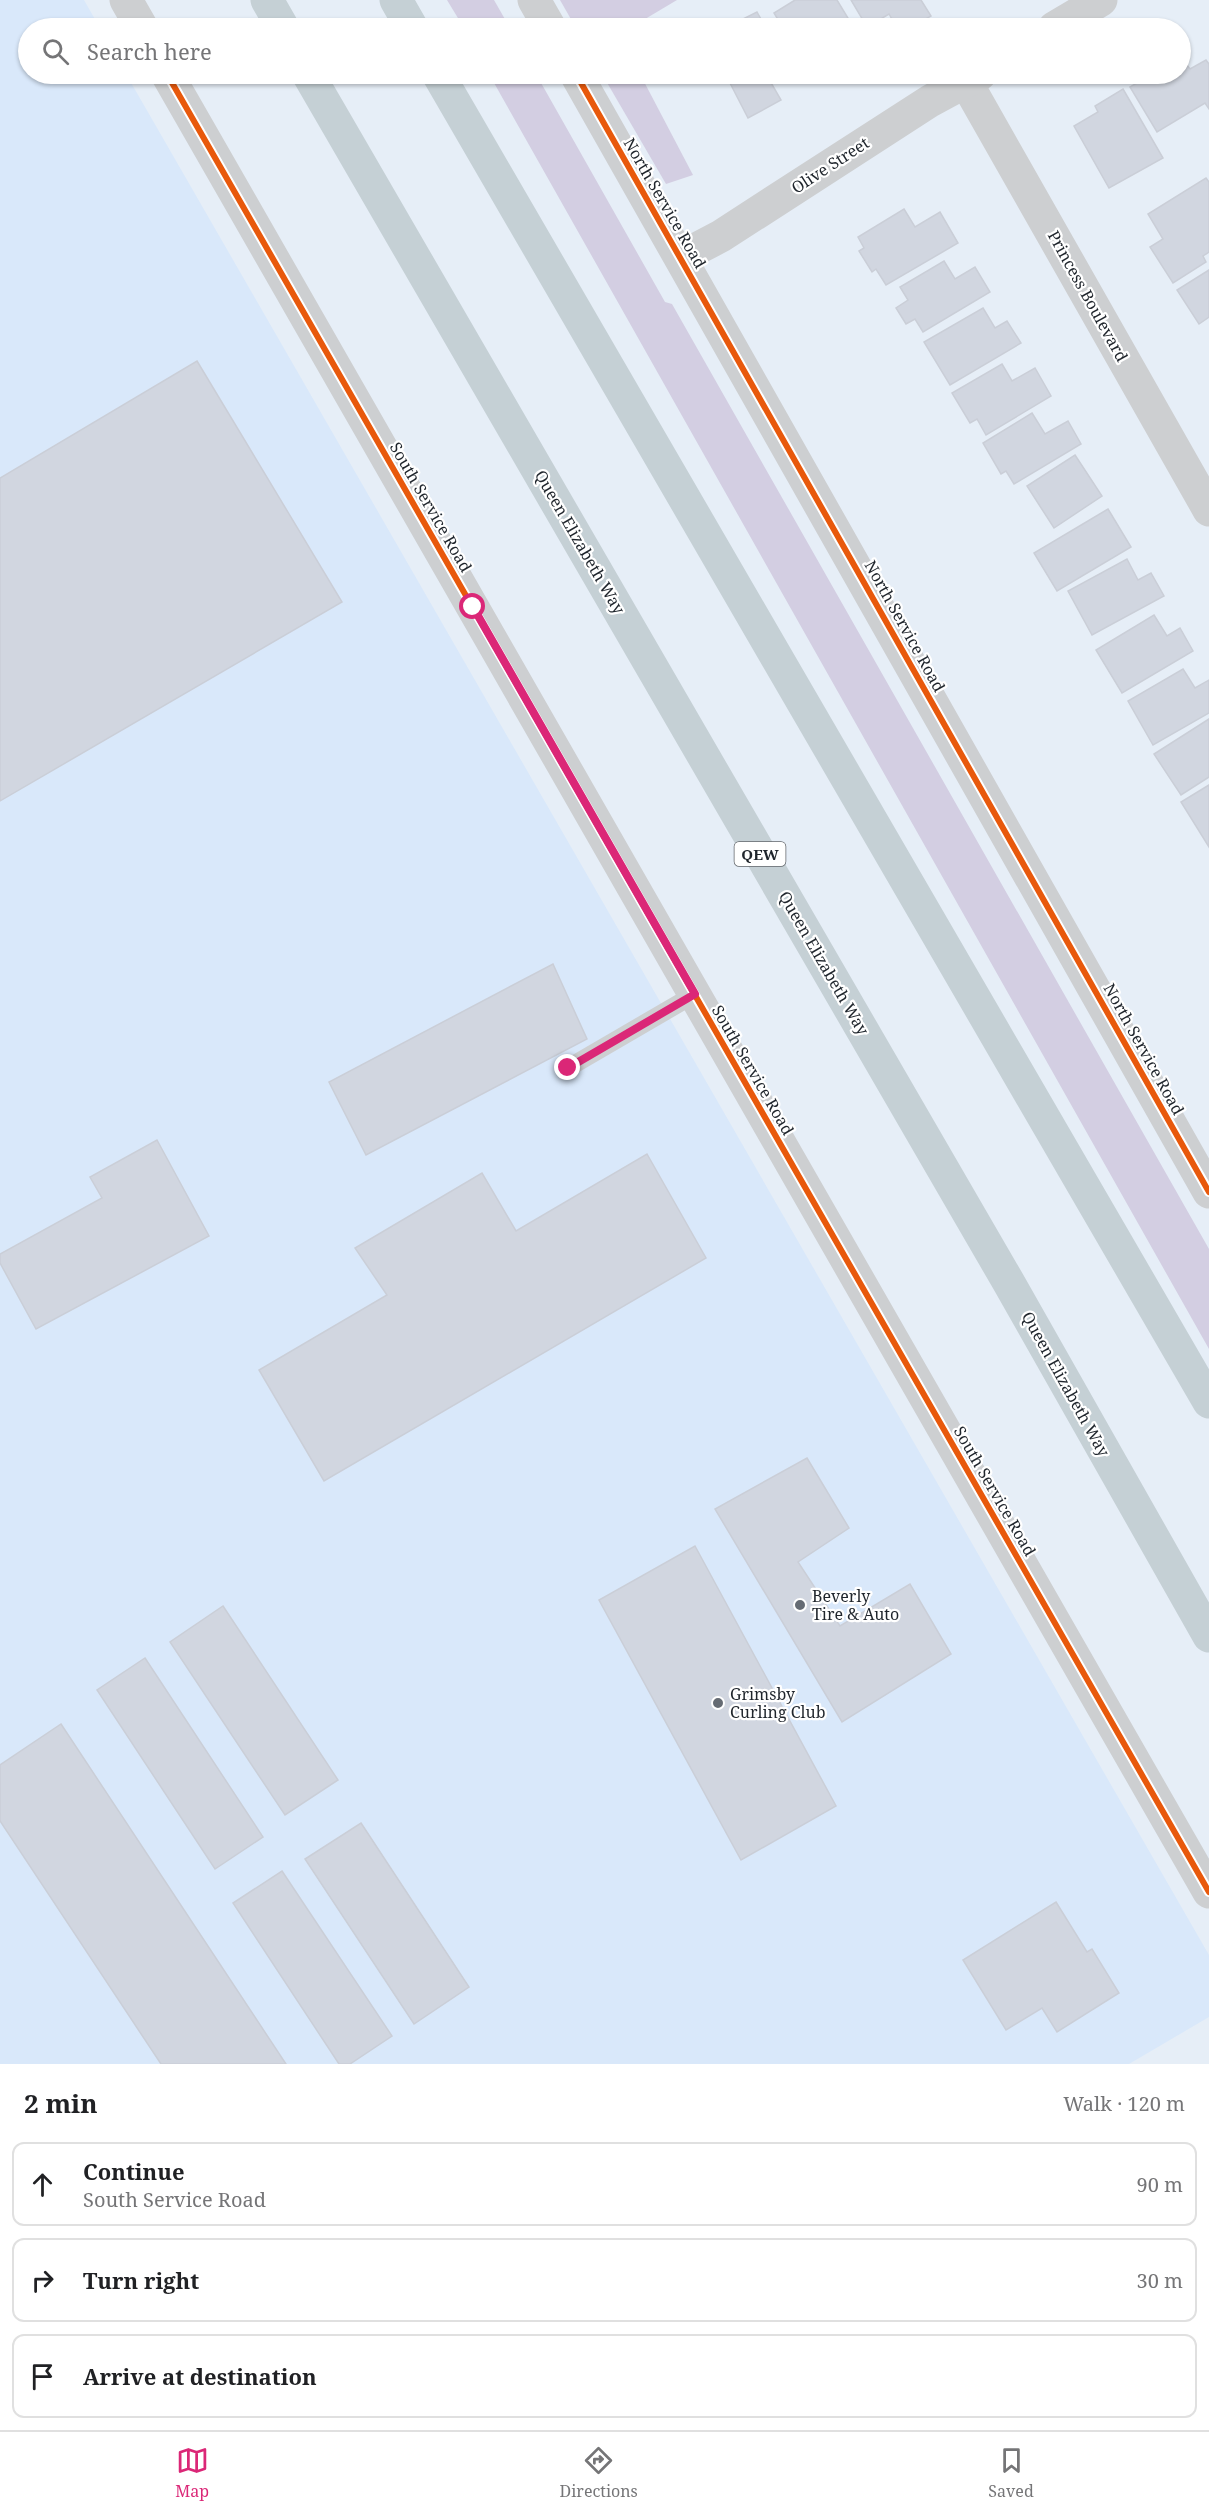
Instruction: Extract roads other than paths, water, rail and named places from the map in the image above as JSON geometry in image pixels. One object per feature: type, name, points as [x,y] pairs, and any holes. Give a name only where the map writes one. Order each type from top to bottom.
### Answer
[{"type":"highway","points":[[267,0],[277,18]]},
{"type":"highway","points":[[396,0],[406,18]]},
{"type":"highway","name":"Queen Elizabeth Way","points":[[314,84],[1009,1283],[1209,1636]]},
{"type":"highway","points":[[444,84],[1209,1402]]},
{"type":"street","points":[[126,0],[136,18]]},
{"type":"street","points":[[534,0],[544,18]]},
{"type":"street","points":[[1071,18],[1101,0]]},
{"type":"street","name":"South Service Road","points":[[173,84],[1209,1892]]},
{"type":"street","name":"North Service Road","points":[[582,84],[1209,1192]]},
{"type":"street","name":"Olive Street","points":[[681,257],[721,236],[930,101],[962,84]]},
{"type":"street","name":"Princess Boulevard","points":[[976,84],[1209,510]]},
{"type":"lane","points":[[568,1068],[695,994]]},
{"type":"place","name":"Beverly Tire & Auto","points":[[800,1605]]},
{"type":"place","name":"Grimsby Curling Club","points":[[718,1703]]}]
